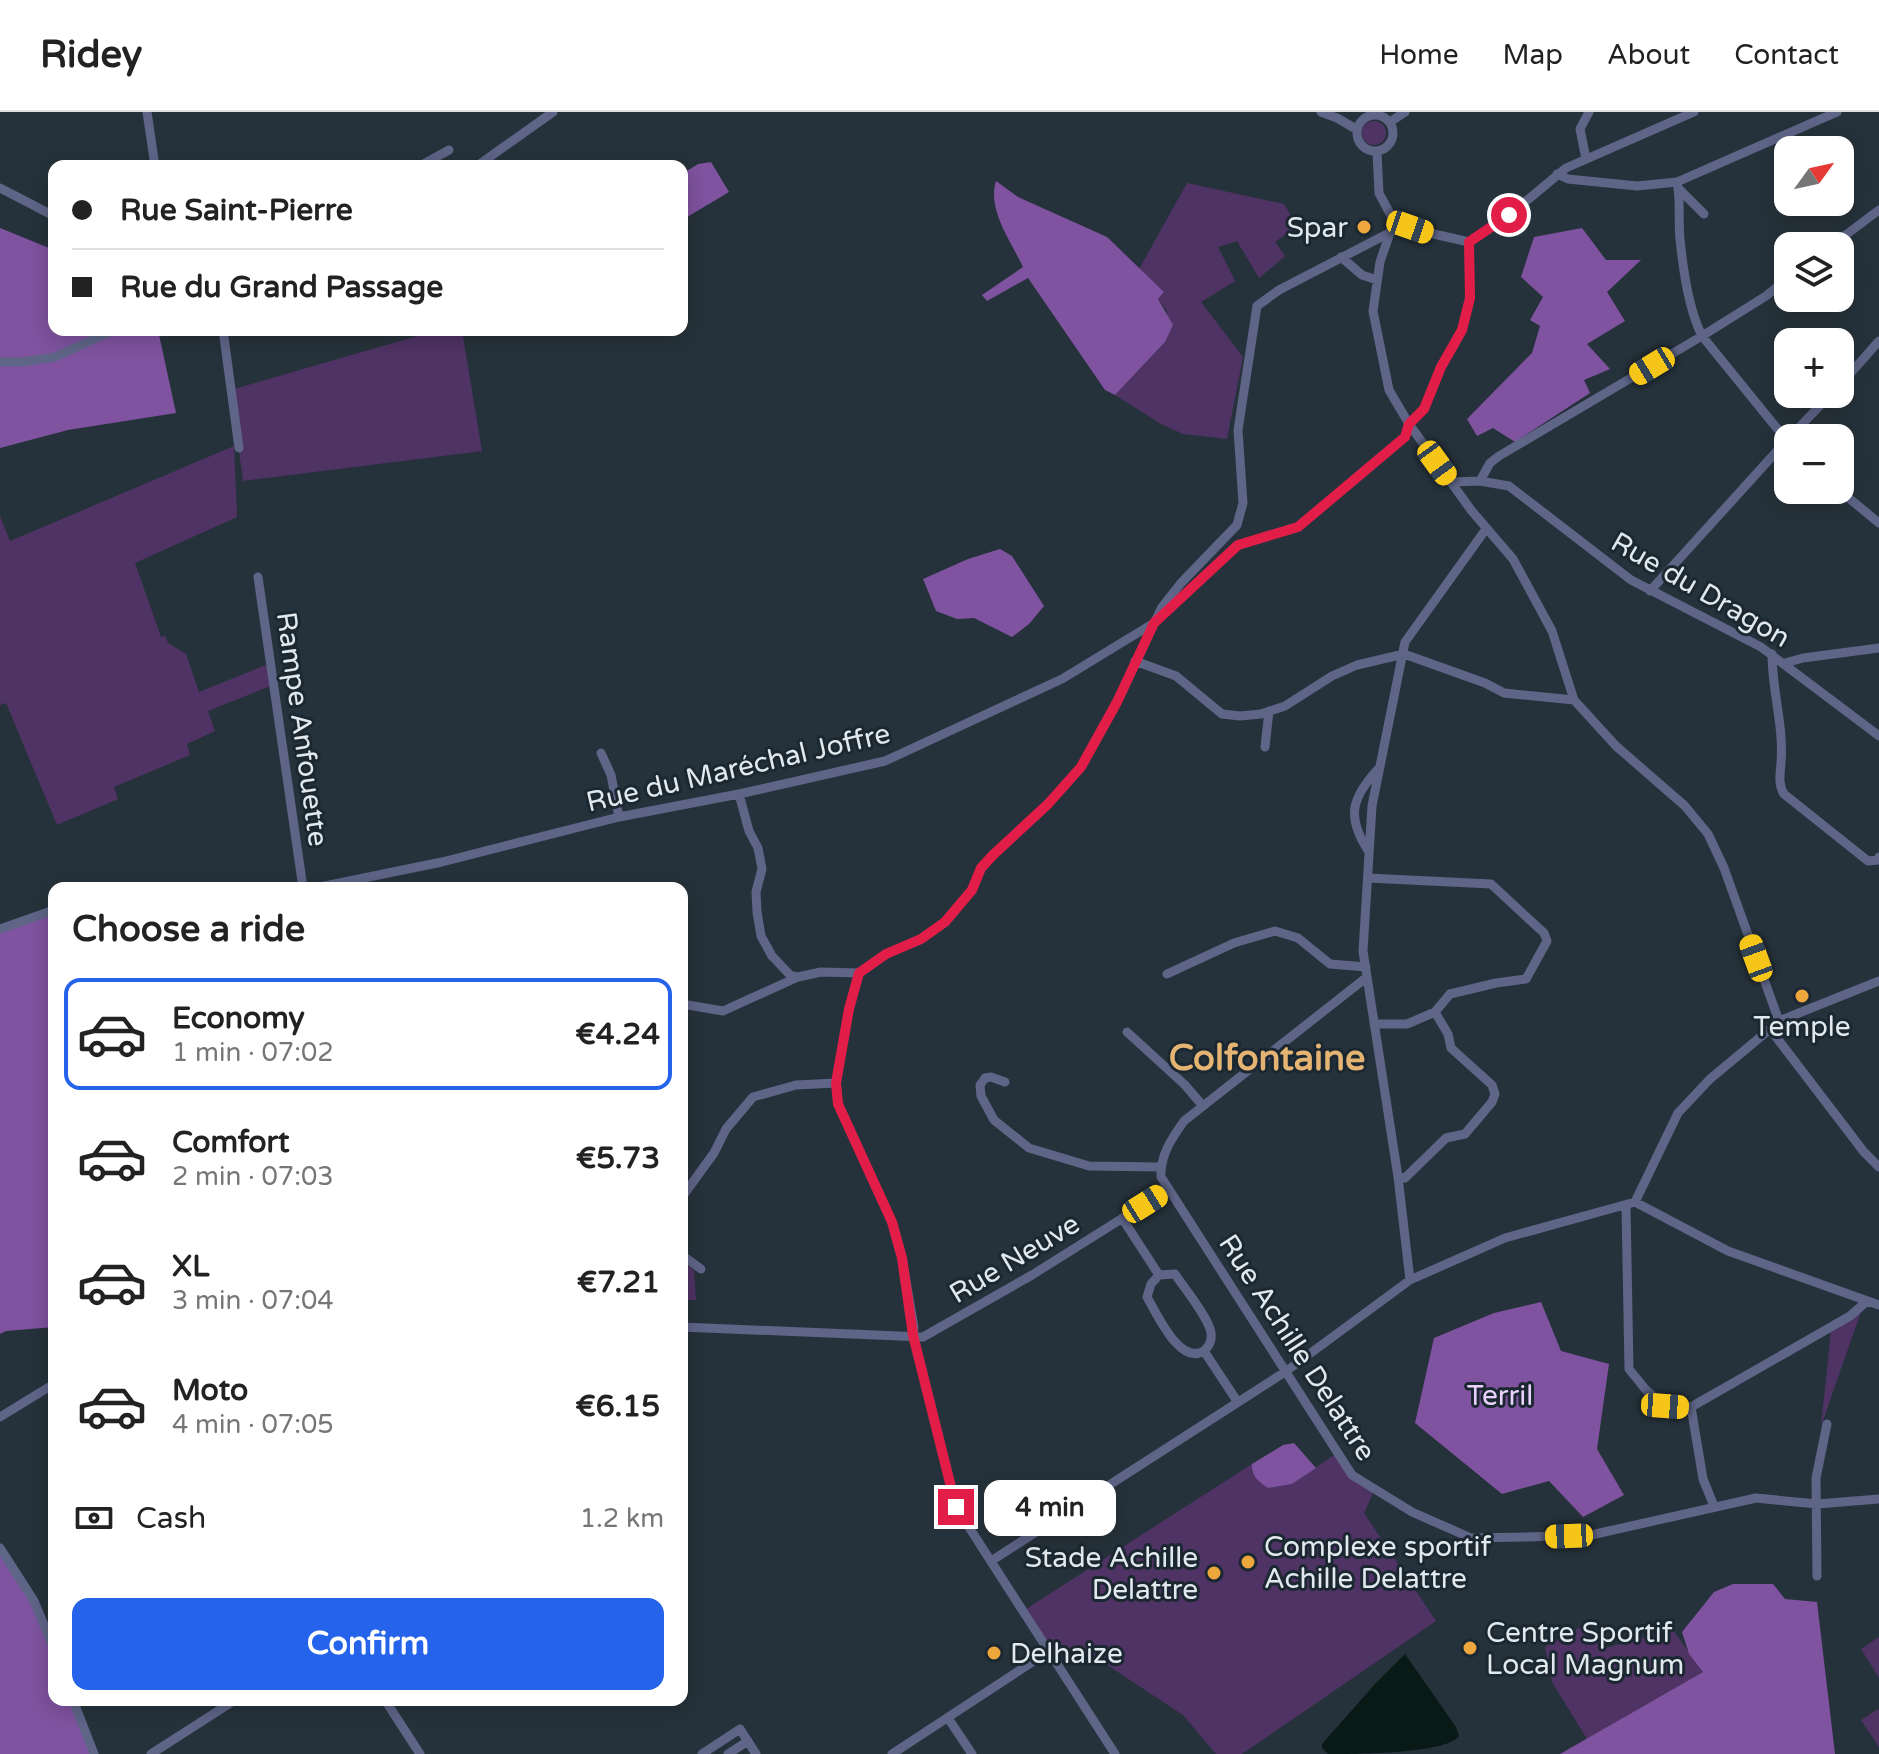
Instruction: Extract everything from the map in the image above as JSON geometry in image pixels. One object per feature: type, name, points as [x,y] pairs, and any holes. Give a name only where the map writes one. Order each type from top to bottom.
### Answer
[{"type":"street","points":[[147,112],[154,160]]},
{"type":"street","points":[[485,160],[553,112]]},
{"type":"street","points":[[1321,112],[1356,129]]},
{"type":"street","points":[[1390,122],[1405,112]]},
{"type":"street","points":[[1586,159],[1580,129],[1589,112]]},
{"type":"street","points":[[1377,152],[1379,193],[1394,221],[1469,242],[1507,217],[1557,174],[1694,112]]},
{"type":"street","points":[[1557,174],[1568,179],[1637,186],[1678,186],[1837,112]]},
{"type":"street","points":[[1371,113],[1381,115],[1390,122],[1393,134],[1391,141],[1377,152],[1362,146],[1357,137],[1356,129],[1362,119],[1371,113]]},
{"type":"street","points":[[431,160],[449,150]]},
{"type":"street","points":[[1678,186],[1704,214]]},
{"type":"street","points":[[1678,186],[1680,238],[1695,322],[1702,336],[1775,424]]},
{"type":"street","points":[[0,188],[48,213]]},
{"type":"street","points":[[1850,232],[1879,210]]},
{"type":"street","points":[[1394,221],[1380,262],[1373,311],[1389,390],[1409,424],[1451,482],[1513,559],[1552,631],[1574,700],[1616,746],[1685,806],[1708,834],[1724,868],[1779,1021]]},
{"type":"street","points":[[688,1005],[723,1011],[798,977],[821,972],[859,973],[886,954],[921,939],[945,922],[959,907],[972,890],[981,868],[1048,804],[1081,767],[1100,735],[1162,607],[1237,525],[1243,503],[1238,430],[1257,306],[1279,290],[1391,232]]},
{"type":"street","name":"Rue du Maréchal Joffre","points":[[344,882],[431,864],[619,817],[885,761],[1062,679],[1154,623],[1238,545],[1298,527],[1405,437],[1409,424],[1424,409],[1441,367],[1462,330],[1470,298],[1469,242]]},
{"type":"street","points":[[1341,257],[1362,275],[1377,280]]},
{"type":"street","points":[[1480,481],[1490,463],[1499,456],[1702,336],[1774,289]]},
{"type":"street","points":[[0,362],[55,357],[101,336]]},
{"type":"street","points":[[224,336],[239,448]]},
{"type":"street","points":[[1854,369],[1879,341]]},
{"type":"street","points":[[1803,424],[1818,408]]},
{"type":"street","points":[[1650,591],[1774,455]]},
{"type":"street","name":"Rue du Dragon","points":[[1451,482],[1480,481],[1509,486],[1598,556],[1650,591],[1772,654],[1879,736]]},
{"type":"street","points":[[1854,502],[1879,523]]},
{"type":"street","points":[[1410,1280],[1398,1177],[1363,951],[1372,806],[1405,642],[1486,529]]},
{"type":"street","name":"Rampe Anfouette","points":[[258,577],[302,882]]},
{"type":"street","points":[[1785,663],[1879,648]]},
{"type":"street","points":[[1135,661],[1176,676],[1222,714],[1240,716],[1285,706],[1332,676],[1357,665],[1404,654],[1504,693],[1574,700]]},
{"type":"street","points":[[1772,654],[1782,733],[1779,786],[1784,794],[1868,861],[1878,860],[1879,857]]},
{"type":"street","points":[[1265,747],[1269,711]]},
{"type":"street","points":[[601,753],[611,775],[619,817]]},
{"type":"street","points":[[1369,852],[1358,835],[1354,817],[1357,795],[1381,766]]},
{"type":"street","points":[[739,794],[762,869],[756,892],[761,936],[772,956],[790,975],[798,977]]},
{"type":"street","points":[[1368,878],[1491,884],[1544,933],[1547,941],[1526,979],[1450,994],[1435,1012],[1407,1024],[1374,1024]]},
{"type":"street","points":[[0,929],[48,912]]},
{"type":"street","points":[[1167,974],[1234,943],[1275,931],[1298,938],[1330,964],[1366,972]]},
{"type":"street","points":[[1005,1082],[985,1078],[980,1085],[981,1096],[994,1120],[1029,1148],[1089,1166],[1160,1167],[1168,1144],[1184,1121],[1366,972]]},
{"type":"street","points":[[859,973],[849,1009],[836,1083],[838,1104],[892,1222],[902,1258],[913,1335],[956,1507],[1115,1754]]},
{"type":"street","points":[[1866,1302],[1850,1316],[1691,1407],[1665,1406],[1646,1390],[1629,1369],[1630,1204],[1678,1113],[1710,1079],[1779,1021],[1879,981]]},
{"type":"street","points":[[1398,1177],[1405,1178],[1446,1138],[1465,1134],[1495,1094],[1492,1085],[1451,1048],[1448,1034],[1435,1012]]},
{"type":"street","points":[[1770,1029],[1864,1152],[1879,1167]]},
{"type":"street","points":[[1127,1032],[1185,1085],[1203,1106]]},
{"type":"street","points":[[688,1189],[714,1153],[726,1129],[753,1097],[796,1085],[836,1083]]},
{"type":"street","name":"Rue Achille Delattre","points":[[1160,1167],[1161,1177],[1352,1475],[1412,1512],[1471,1538],[1591,1535],[1756,1498],[1817,1504],[1879,1499]]},
{"type":"street","name":"Rue Neuve","points":[[688,1327],[923,1337],[1032,1275],[1169,1189]]},
{"type":"street","points":[[991,1561],[1285,1372],[1410,1280],[1505,1238],[1630,1204],[1728,1251],[1879,1305]]},
{"type":"street","points":[[1122,1218],[1159,1275]]},
{"type":"street","points":[[688,1259],[701,1269]]},
{"type":"street","points":[[1175,1274],[1211,1330],[1211,1343],[1204,1351],[1194,1354],[1179,1349],[1147,1297],[1151,1284],[1159,1275],[1175,1274]]},
{"type":"street","points":[[1204,1351],[1237,1401]]},
{"type":"street","points":[[0,1417],[48,1388]]},
{"type":"street","points":[[1691,1407],[1703,1479],[1714,1506]]},
{"type":"street","points":[[1817,1576],[1816,1478],[1827,1424]]},
{"type":"street","points":[[0,1548],[34,1601],[48,1635]]},
{"type":"street","points":[[892,1754],[1049,1651]]},
{"type":"street","points":[[75,1706],[94,1754]]},
{"type":"street","points":[[151,1754],[226,1706]]},
{"type":"street","points":[[389,1706],[420,1754]]},
{"type":"street","points":[[948,1718],[972,1754]]},
{"type":"street","points":[[702,1754],[740,1729],[756,1754]]},
{"type":"street","points":[[728,1754],[748,1741]]},
{"type":"shaded area","points":[[1374,121],[1383,124],[1386,133],[1383,142],[1374,145],[1365,142],[1362,133],[1365,124]]},
{"type":"shaded area","points":[[1187,183],[1284,204],[1297,226],[1275,242],[1285,256],[1259,278],[1237,241],[1218,247],[1235,281],[1201,302],[1243,357],[1227,439],[1183,434],[1115,395],[1165,342],[1167,311],[1158,299],[1164,292],[1139,269]]},
{"type":"shaded area","points":[[417,336],[463,336],[482,451],[243,481],[231,390]]},
{"type":"shaded area","points":[[234,446],[237,517],[135,563],[161,637],[165,636],[168,643],[186,654],[199,692],[271,663],[275,684],[208,711],[215,731],[187,744],[190,755],[114,787],[118,799],[57,825],[6,703],[0,705],[0,516],[10,541]]},
{"type":"shaded area","points":[[688,1266],[694,1270],[696,1300],[688,1300]]},
{"type":"shaded area","points":[[1862,1309],[1821,1426],[1831,1331]]},
{"type":"shaded area","name":"Complexe sportif Achille Delattre","points":[[1337,1453],[1352,1475],[1374,1491],[1364,1513],[1436,1621],[1242,1754],[1216,1754],[1183,1715],[1095,1657],[1059,1646],[1049,1651],[1023,1611],[1252,1464],[1252,1472],[1268,1488],[1292,1484]]},
{"type":"shaded area","points":[[1584,1625],[1605,1648],[1673,1630],[1703,1672],[1587,1739],[1552,1682],[1545,1647]]},
{"type":"shaded area","points":[[1879,1637],[1879,1678],[1861,1649]]},
{"type":"shaded area","points":[[1405,1654],[1456,1727],[1459,1736],[1451,1742],[1419,1750],[1328,1754],[1322,1744]]},
{"type":"shaded area","points":[[1879,1711],[1879,1747],[1861,1720]]},
{"type":"green space","points":[[711,162],[729,192],[688,216],[688,170],[698,164]]},
{"type":"green space","points":[[996,181],[1018,197],[1107,237],[1164,292],[1158,299],[1173,325],[1165,342],[1115,395],[1105,390],[1028,278],[987,301],[982,295],[1023,267],[997,214]]},
{"type":"green space","points":[[0,228],[48,248],[48,336],[159,336],[176,413],[68,430],[0,448]]},
{"type":"green space","points":[[1582,228],[1606,260],[1641,260],[1607,292],[1625,321],[1587,344],[1610,369],[1584,380],[1590,393],[1515,442],[1493,428],[1477,436],[1467,419],[1532,353],[1540,326],[1530,320],[1543,297],[1521,277],[1534,237]]},
{"type":"green space","points":[[1000,549],[1012,556],[1044,606],[1029,624],[1012,637],[974,618],[957,619],[936,611],[923,579]]},
{"type":"green space","points":[[48,912],[48,1328],[0,1334],[0,929]]},
{"type":"green space","name":"Terril","points":[[1541,1302],[1561,1351],[1609,1364],[1597,1449],[1624,1495],[1583,1517],[1549,1481],[1502,1494],[1415,1423],[1434,1338],[1494,1313]]},
{"type":"green space","points":[[1294,1443],[1316,1468],[1292,1484],[1268,1488],[1256,1478],[1252,1464],[1283,1445]]},
{"type":"green space","points":[[0,1548],[34,1601],[48,1637],[48,1706],[75,1706],[94,1754],[0,1754]]},
{"type":"green space","points":[[1733,1584],[1773,1584],[1785,1599],[1817,1602],[1835,1754],[1560,1754],[1703,1672],[1689,1654],[1682,1632],[1714,1592]]},
{"type":"place","name":"Spar","points":[[1364,227]]},
{"type":"place","name":"Temple","points":[[1802,996]]},
{"type":"place","name":"Complexe sportif Achille Delattre","points":[[1248,1562]]},
{"type":"place","name":"Stade Achille Delattre","points":[[1214,1573]]},
{"type":"place","name":"Centre Sportif Local Magnum","points":[[1470,1648]]},
{"type":"place","name":"Delhaize","points":[[994,1653]]},
{"type":"district","name":"Colfontaine","points":[[1267,1057]]},
{"type":"route","points":[[956,1507],[913,1335],[902,1258],[892,1222],[838,1104],[836,1083],[849,1009],[859,973],[886,954],[921,939],[945,922],[972,890],[981,868],[1048,804],[1081,767],[1117,702],[1154,623],[1238,545],[1298,527],[1405,437],[1415,415],[1424,409],[1441,367],[1462,330],[1470,298],[1469,242],[1509,215]]}]
